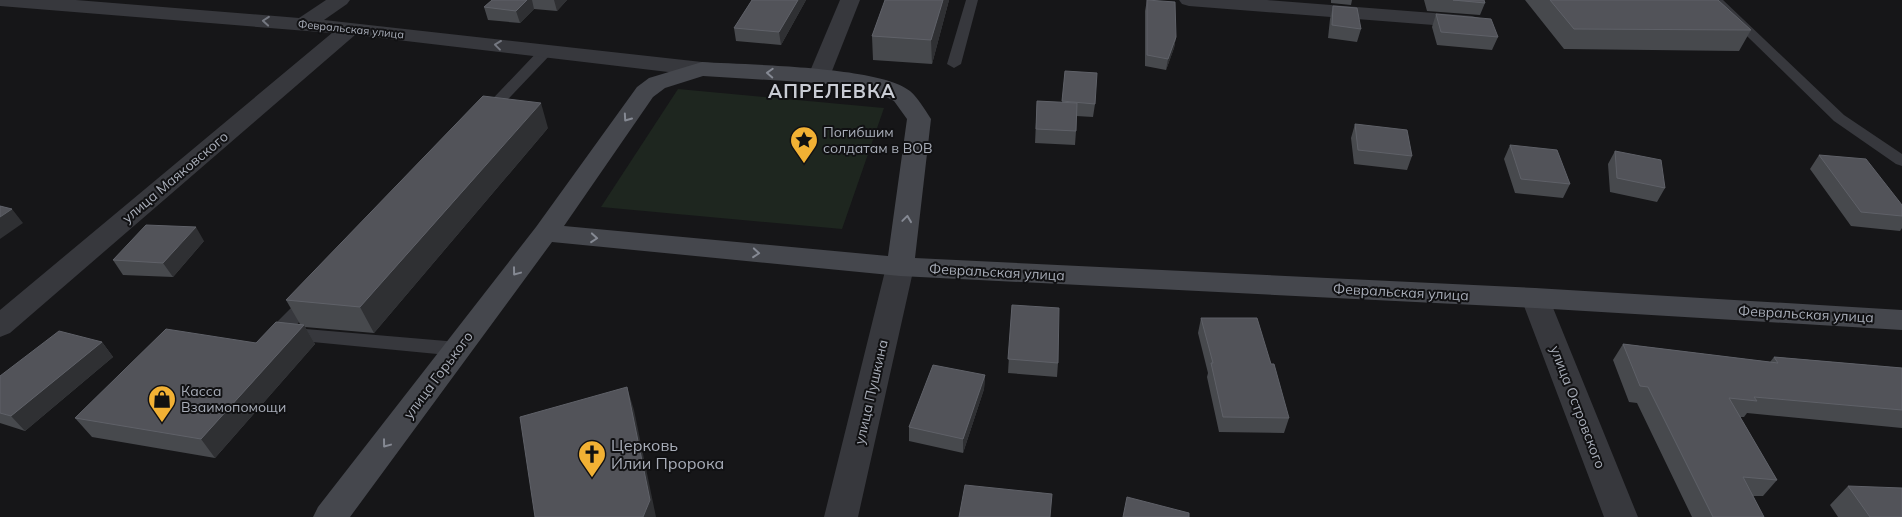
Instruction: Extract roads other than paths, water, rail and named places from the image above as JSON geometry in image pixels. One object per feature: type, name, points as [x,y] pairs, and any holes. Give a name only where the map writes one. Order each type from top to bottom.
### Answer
[{"type":"main road","points":[[702,69],[819,76],[880,84],[902,96],[919,119],[900,267]]},
{"type":"main road","name":"улица Горького","points":[[330,517],[545,233],[645,92],[657,83],[702,69]]},
{"type":"main road","name":"Февральская улица","points":[[545,233],[900,267],[1535,298],[1902,320]]},
{"type":"street","points":[[0,2],[5,0]]},
{"type":"street","name":"Февральская улица","points":[[5,0],[59,2],[350,28],[702,69]]},
{"type":"street","points":[[304,24],[340,0]]},
{"type":"street","points":[[819,76],[850,0]]},
{"type":"street","points":[[1189,0],[1492,24]]},
{"type":"street","name":"улица Маяковского","points":[[0,326],[350,28]]},
{"type":"street","name":"улица Пушкина","points":[[841,517],[900,267]]},
{"type":"street","name":"улица Островского","points":[[1535,298],[1621,517]]},
{"type":"lane","points":[[954,64],[972,0]]},
{"type":"lane","points":[[1716,0],[1839,118],[1902,161]]},
{"type":"lane","points":[[478,123],[546,51]]},
{"type":"lane","points":[[319,290],[278,333],[458,349]]},
{"type":"place","name":"Погибшим солдатам в ВОВ","points":[[804,164]]},
{"type":"place","name":"Касса Взаимопомощи","points":[[162,423]]},
{"type":"place","name":"Церковь Илии Пророка","points":[[592,478]]},
{"type":"district","name":"АПРЕЛЕВКА","points":[[832,91]]}]
